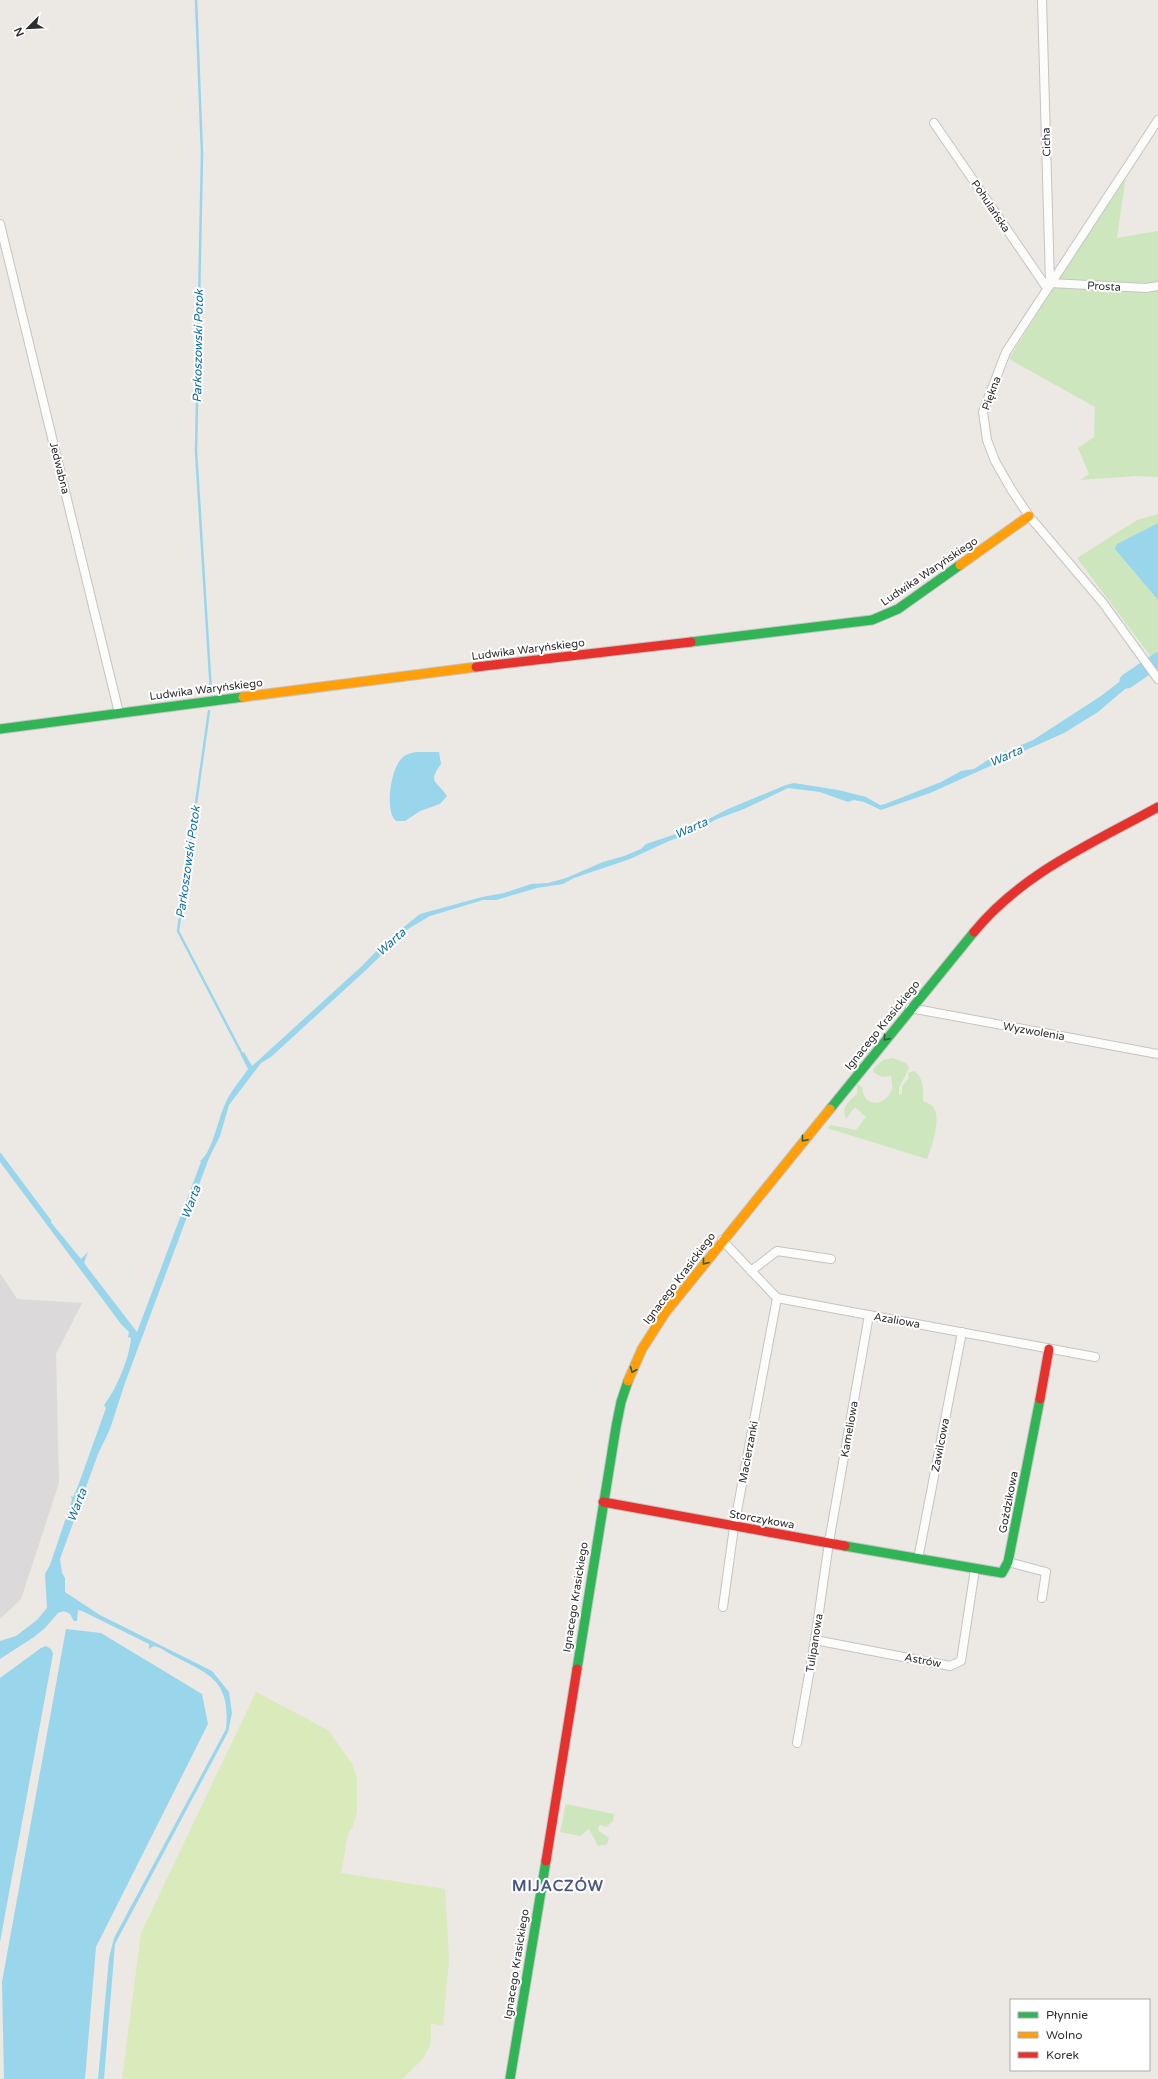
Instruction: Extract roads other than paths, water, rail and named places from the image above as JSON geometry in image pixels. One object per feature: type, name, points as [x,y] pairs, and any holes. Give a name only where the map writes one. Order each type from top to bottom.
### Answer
[{"type":"street","name":"Cicha","points":[[1042,0],[1049,285]]},
{"type":"street","name":"Piękna","points":[[1156,677],[1103,603],[1029,516],[995,461],[987,440],[983,412],[1006,352],[1158,120]]},
{"type":"street","name":"Pohulańska","points":[[934,123],[1049,285]]},
{"type":"street","name":"Jedwabna","points":[[0,224],[119,712]]},
{"type":"street","name":"Prosta","points":[[1049,285],[1146,288],[1158,286]]},
{"type":"street","name":"Ludwika Waryńskiego","points":[[0,729],[119,712],[872,620],[898,609],[1029,516]]},
{"type":"street","name":"Ignacego Krasickiego","points":[[510,2079],[603,1502],[621,1402],[642,1349],[665,1313],[722,1240],[910,1008],[979,926],[1020,888],[1040,872],[1158,806]]},
{"type":"street","name":"Wyzwolenia","points":[[910,1008],[1158,1054]]},
{"type":"street","points":[[722,1240],[777,1298]]},
{"type":"street","points":[[751,1271],[777,1251],[831,1259]]},
{"type":"street","name":"Azaliowa","points":[[777,1298],[1095,1357]]},
{"type":"street","name":"Macierzanki","points":[[723,1607],[734,1527],[777,1298]]},
{"type":"street","name":"Kameliowa","points":[[829,1542],[869,1316]]},
{"type":"street","name":"Zawilcowa","points":[[918,1559],[962,1332]]},
{"type":"street","name":"Goździkowa","points":[[1008,1562],[1030,1458],[1049,1349]]},
{"type":"street","name":"Storczykowa","points":[[603,1502],[734,1527],[829,1542],[918,1559]]},
{"type":"street","name":"Tulipanowa","points":[[797,1743],[815,1640],[829,1542]]},
{"type":"street","points":[[918,1559],[1001,1573],[1005,1570],[1008,1562],[1046,1572],[1042,1598]]},
{"type":"street","name":"Astrów","points":[[815,1640],[950,1666],[957,1664],[961,1661],[975,1569]]},
{"type":"water","points":[[1158,523],[1158,600],[1115,549],[1117,544]]},
{"type":"water","points":[[1141,665],[1145,672],[1098,712],[1064,733],[930,793],[881,810],[864,802],[854,800],[848,802],[820,792],[788,788],[744,809],[717,819],[689,834],[669,841],[630,859],[574,878],[563,884],[537,888],[496,900],[483,900],[430,916],[408,929],[366,970],[271,1057],[261,1063],[229,1105],[220,1136],[209,1158],[125,1383],[110,1429],[98,1454],[60,1559],[62,1573],[65,1578],[65,1592],[100,1615],[212,1671],[229,1692],[232,1713],[228,1732],[115,1944],[104,2079],[98,2079],[109,1958],[114,1938],[226,1729],[227,1710],[224,1696],[219,1685],[211,1677],[160,1648],[154,1646],[149,1649],[149,1644],[78,1610],[77,1621],[74,1621],[70,1614],[64,1611],[58,1613],[45,1628],[34,1637],[0,1659],[0,1641],[16,1636],[37,1620],[47,1608],[45,1574],[50,1565],[72,1500],[71,1496],[73,1497],[78,1486],[106,1408],[104,1405],[113,1392],[125,1364],[131,1338],[128,1337],[129,1332],[121,1324],[0,1162],[0,1155],[40,1209],[81,1259],[88,1252],[84,1263],[137,1332],[201,1162],[200,1161],[205,1156],[212,1142],[228,1097],[248,1069],[241,1055],[244,1052],[252,1066],[362,966],[385,942],[420,914],[482,897],[504,893],[531,884],[548,883],[566,878],[603,862],[641,849],[646,844],[685,831],[728,809],[794,783],[838,790],[866,797],[880,805],[885,804],[941,782],[961,771],[974,769],[991,758],[1033,740],[1101,696]]},
{"type":"water","points":[[416,752],[439,752],[441,764],[434,778],[436,783],[447,796],[440,804],[420,811],[405,821],[396,821],[392,816],[390,808],[390,790],[392,780],[398,763],[402,758]]},
{"type":"water","points":[[66,1629],[101,1633],[202,1694],[208,1724],[96,1947],[85,2079],[4,2079],[2,1982]]},
{"type":"water","points":[[46,1646],[51,1649],[53,1654],[0,1942],[0,1678],[41,1648]]},
{"type":"waterway","name":"Parkoszowski Potok","points":[[196,0],[202,153],[196,451],[211,692]]},
{"type":"waterway","name":"Warta","points":[[1127,681],[1158,660]]},
{"type":"waterway","name":"Parkoszowski Potok","points":[[209,711],[178,931],[243,1056]]},
{"type":"waterway","points":[[0,1154],[50,1221]]},
{"type":"district","name":"MIJACZÓW","points":[[558,1886]]}]
